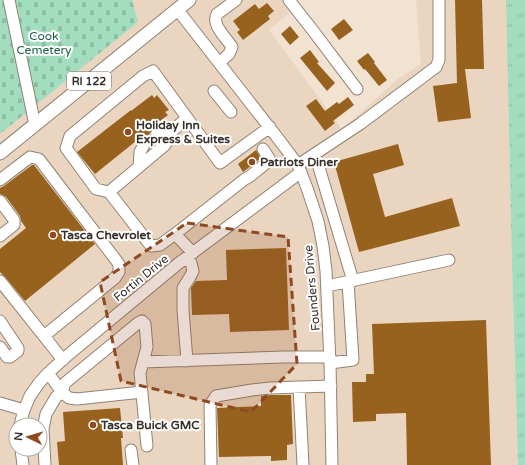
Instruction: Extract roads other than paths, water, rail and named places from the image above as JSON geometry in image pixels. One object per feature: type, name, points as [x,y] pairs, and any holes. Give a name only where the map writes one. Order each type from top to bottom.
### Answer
[{"type":"main road","name":"RI 122","points":[[0,153],[189,0]]},
{"type":"street","points":[[9,0],[35,125]]},
{"type":"street","points":[[219,63],[229,54],[232,46],[216,25],[215,17],[236,0]]},
{"type":"street","points":[[289,0],[357,89]]},
{"type":"street","name":"Fortin Drive","points":[[22,417],[30,396],[39,383],[63,360],[316,154],[360,124],[436,67],[439,60],[440,0]]},
{"type":"street","name":"Founders Drive","points":[[177,9],[270,127],[299,168],[307,188],[318,221],[323,246],[327,286],[331,386],[332,465]]},
{"type":"street","points":[[263,149],[270,160],[160,245],[151,246],[108,192],[96,189],[66,148],[70,136],[143,76],[153,72],[220,163],[270,127]]},
{"type":"street","points":[[214,91],[231,112]]},
{"type":"street","points":[[108,192],[165,145],[171,132],[187,118]]},
{"type":"street","points":[[156,135],[171,132]]},
{"type":"street","points":[[139,167],[140,152],[145,143]]},
{"type":"street","points":[[143,362],[284,357],[353,360],[350,281],[316,154]]},
{"type":"street","points":[[0,180],[30,157],[39,159],[119,264],[119,272],[114,278],[44,336]]},
{"type":"street","points":[[0,201],[14,220],[14,225],[0,236]]},
{"type":"street","points":[[175,234],[189,256],[193,271],[183,288],[186,361]]},
{"type":"street","points":[[327,286],[449,260]]},
{"type":"street","points":[[0,282],[63,360]]},
{"type":"street","points":[[0,321],[18,348],[18,351],[8,357],[0,346]]},
{"type":"street","points":[[45,465],[43,428],[46,414],[56,397],[62,392],[65,383],[142,321],[145,324],[147,347],[140,373],[147,446]]},
{"type":"street","points":[[48,373],[62,392],[69,398],[77,399],[142,392]]},
{"type":"street","points":[[211,465],[210,405],[216,396],[258,389],[331,386]]},
{"type":"street","points":[[299,387],[303,465]]},
{"type":"street","points":[[2,402],[24,410]]},
{"type":"street","points":[[131,450],[132,465]]},
{"type":"place","name":"Holiday Inn Express & Suites","points":[[128,132]]},
{"type":"place","name":"Patriots Diner","points":[[252,162]]},
{"type":"place","name":"Tasca Chevrolet","points":[[53,235]]},
{"type":"place","name":"Tasca Buick GMC","points":[[93,425]]},
{"type":"park label","name":"Cook Cemetery","points":[[44,43]]}]
